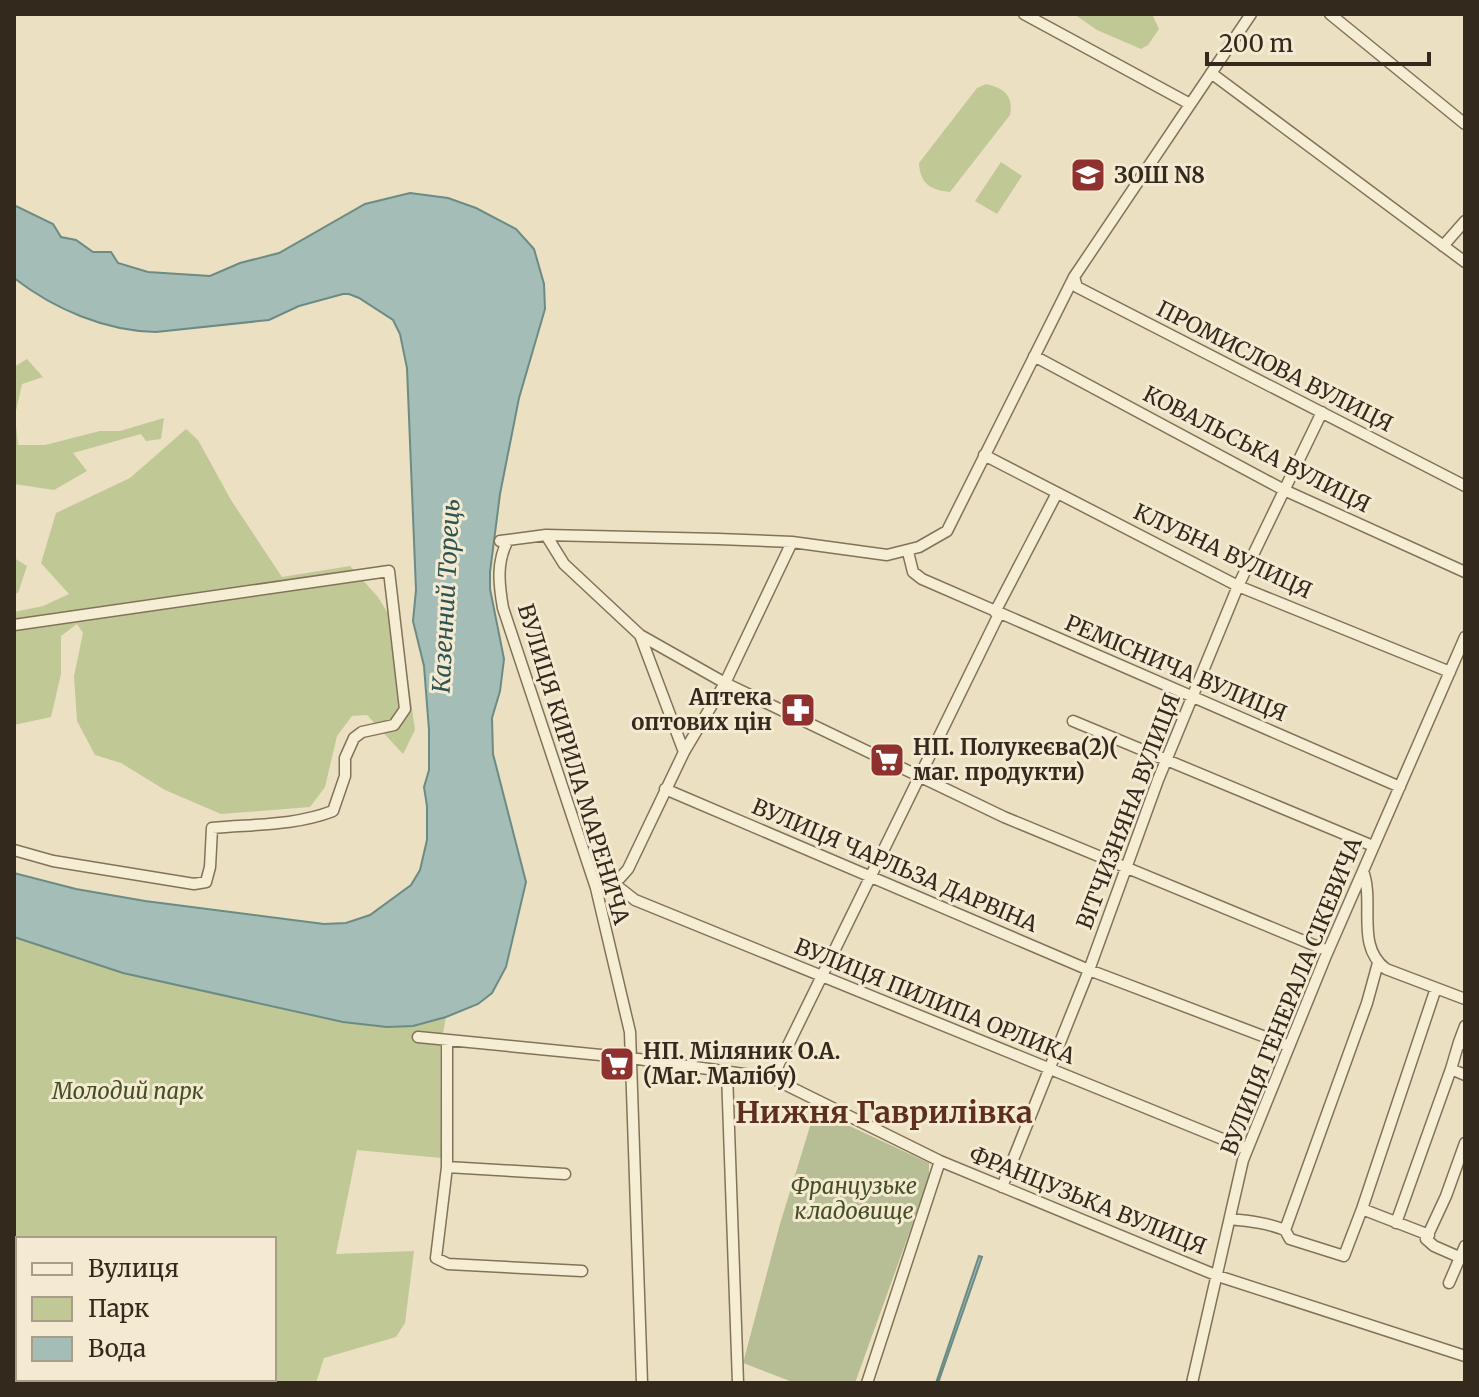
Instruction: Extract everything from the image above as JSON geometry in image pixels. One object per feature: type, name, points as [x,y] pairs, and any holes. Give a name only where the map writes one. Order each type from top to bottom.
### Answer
[{"type":"street","points":[[1024,14],[1190,104]]},
{"type":"street","points":[[546,535],[792,542],[887,555],[908,552],[947,531],[1074,277],[1251,14]]},
{"type":"street","points":[[1330,14],[1465,124]]},
{"type":"street","points":[[1211,73],[1465,262]]},
{"type":"street","points":[[1443,246],[1465,221]]},
{"type":"street","name":"ПРОМИСЛОВА ВУЛИЦЯ","points":[[1074,277],[1077,287],[1465,486]]},
{"type":"street","name":"КОВАЛЬСЬКА ВУЛИЦЯ","points":[[1034,356],[1284,490],[1465,572]]},
{"type":"street","name":"ВІТЧИЗНЯНА ВУЛИЦЯ","points":[[1002,1187],[1089,970],[1167,758],[1238,586],[1322,412]]},
{"type":"street","name":"КЛУБНА ВУЛИЦЯ","points":[[984,455],[1238,586],[1450,672]]},
{"type":"street","points":[[772,1078],[1057,493]]},
{"type":"street","points":[[546,535],[564,564],[640,635],[725,683],[1004,817],[1328,951]]},
{"type":"street","name":"ВУЛИЦЯ КИРИЛА МАРЕНИЧА","points":[[546,535],[504,541],[498,583],[503,608],[596,888],[630,1032],[642,1383]]},
{"type":"street","points":[[596,888],[612,882],[628,869],[684,752],[725,683],[792,542]]},
{"type":"street","name":"РЕМІСНИЧА ВУЛИЦЯ","points":[[908,552],[913,572],[922,579],[1400,787]]},
{"type":"street","points":[[14,625],[389,571],[405,709],[394,725],[362,732],[354,738],[345,758],[345,776],[333,811],[297,821],[245,828],[212,828],[206,882],[194,884],[53,861],[14,850]]},
{"type":"street","points":[[640,635],[684,752]]},
{"type":"street","name":"ВУЛИЦЯ ГЕНЕРАЛА СІКЕВИЧА","points":[[1192,1383],[1247,1149],[1328,951],[1465,637]]},
{"type":"street","points":[[1073,721],[1373,846]]},
{"type":"street","name":"ВУЛИЦЯ ЧАРЛЬЗА ДАРВІНА","points":[[665,789],[1089,970],[1289,1046]]},
{"type":"street","points":[[1363,871],[1367,882],[1368,940],[1378,963],[1386,969],[1465,999]]},
{"type":"street","name":"ВУЛИЦЯ ПИЛИПА ОРЛИКА","points":[[612,882],[635,900],[1247,1149]]},
{"type":"street","points":[[1285,1230],[1367,1003],[1378,963]]},
{"type":"street","points":[[1230,1219],[1260,1221],[1285,1230],[1290,1239],[1344,1256],[1436,988]]},
{"type":"street","points":[[1396,1223],[1462,1043],[1465,1026]]},
{"type":"street","name":"ФРАНЦУЗЬКА ВУЛИЦЯ","points":[[418,1037],[631,1058],[772,1078],[940,1161],[1218,1276],[1465,1356]]},
{"type":"street","points":[[447,1040],[447,1167],[436,1258],[448,1264],[582,1271]]},
{"type":"street","points":[[1451,1069],[1465,1075]]},
{"type":"street","points":[[727,1073],[738,1383]]},
{"type":"street","points":[[1459,1257],[1426,1239],[1465,1143]]},
{"type":"street","points":[[867,1383],[940,1161]]},
{"type":"street","points":[[447,1167],[565,1174]]},
{"type":"street","points":[[1362,1209],[1429,1235]]},
{"type":"street","points":[[1449,1283],[1465,1246]]},
{"type":"green space","points":[[1074,14],[1152,14],[1159,29],[1148,45],[1141,49],[1097,30]]},
{"type":"green space","points":[[986,84],[1006,94],[1010,115],[950,192],[937,190],[924,181],[919,163],[977,88]]},
{"type":"green space","points":[[1001,162],[1022,176],[997,214],[975,201]]},
{"type":"green space","points":[[27,359],[43,377],[22,384],[15,415],[18,445],[45,445],[100,431],[120,431],[164,418],[161,439],[146,441],[141,434],[73,453],[87,471],[54,490],[14,484],[14,367]]},
{"type":"green space","points":[[186,429],[198,440],[231,500],[282,577],[350,566],[378,597],[402,637],[415,730],[403,754],[367,715],[352,716],[337,736],[325,787],[310,807],[221,814],[165,790],[121,763],[95,755],[77,721],[74,676],[83,633],[77,624],[61,636],[61,674],[51,717],[14,725],[14,612],[43,606],[69,594],[41,563],[56,513],[130,478]]},
{"type":"green space","points":[[14,558],[27,566],[18,593],[14,594]]},
{"type":"green space","name":"Молодий парк","points":[[14,937],[123,973],[343,1022],[387,1027],[413,1026],[446,1017],[440,1049],[441,1158],[357,1150],[336,1254],[414,1251],[405,1323],[396,1337],[324,1358],[316,1383],[14,1383]]},
{"type":"green space","name":"Французьке кладовище","points":[[815,1110],[929,1163],[929,1178],[855,1383],[795,1383],[743,1363],[780,1224]]},
{"type":"water","name":"Казенний Торець","points":[[410,193],[448,198],[476,208],[516,229],[534,249],[544,284],[545,309],[519,398],[500,494],[490,572],[490,589],[504,659],[500,691],[492,718],[493,754],[526,882],[506,967],[492,993],[478,1004],[413,1026],[387,1027],[343,1022],[123,973],[14,937],[14,873],[76,889],[145,901],[324,924],[346,923],[370,915],[411,885],[420,870],[427,840],[424,787],[429,770],[429,730],[424,666],[413,621],[416,590],[407,368],[400,334],[393,320],[359,298],[343,294],[299,306],[269,320],[156,332],[99,323],[46,299],[14,278],[14,205],[53,224],[61,237],[76,240],[93,252],[111,252],[118,263],[148,272],[210,276],[240,263],[279,253],[365,204]]},
{"type":"water","points":[[979,1256],[982,1257],[936,1383]]},
{"type":"place","name":"ЗОШ N8","points":[[1088,175]]},
{"type":"place","name":"Аптека оптових цін","points":[[798,710]]},
{"type":"place","name":"НП. Полукеєва(2)( маг. продукти)","points":[[887,760]]},
{"type":"place","name":"НП. Міляник О.А. (Маг. Малібу)","points":[[617,1064]]},
{"type":"district","name":"Нижня Гаврилівка","points":[[884,1112]]}]
